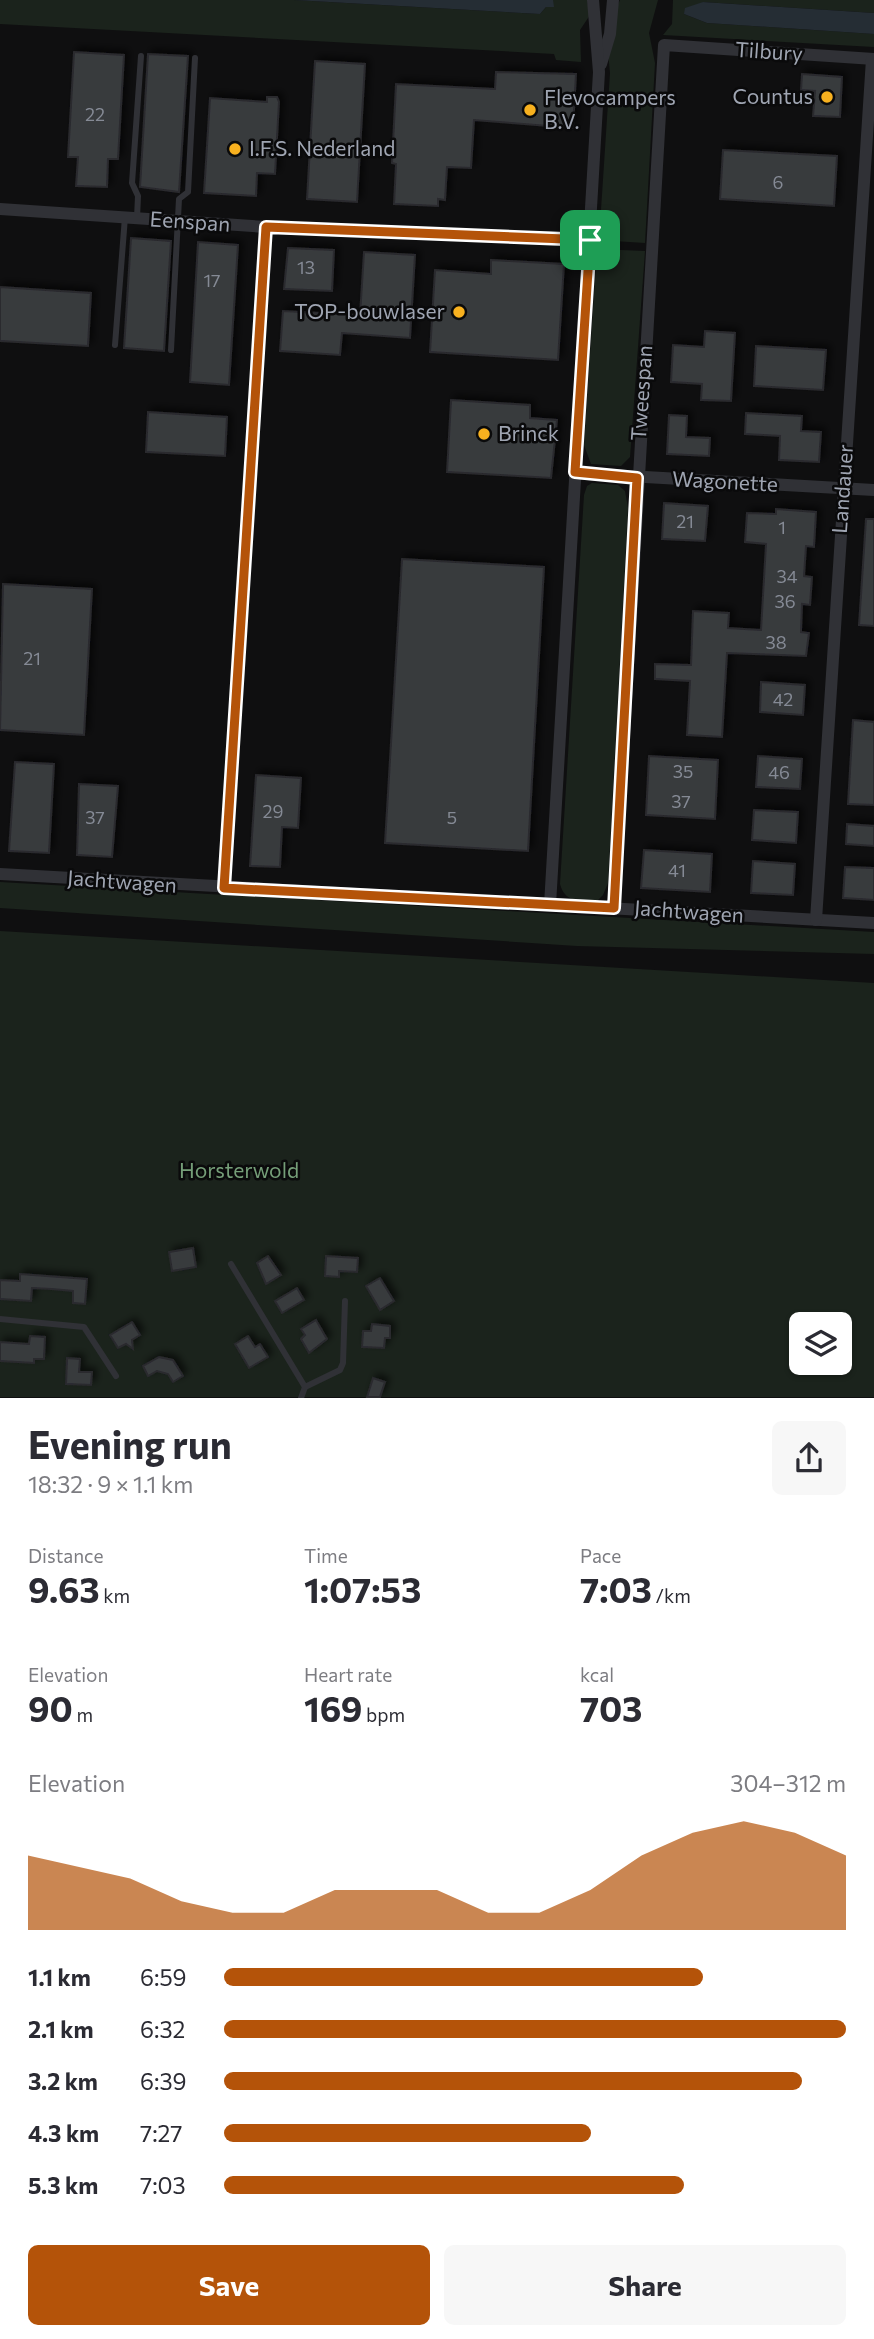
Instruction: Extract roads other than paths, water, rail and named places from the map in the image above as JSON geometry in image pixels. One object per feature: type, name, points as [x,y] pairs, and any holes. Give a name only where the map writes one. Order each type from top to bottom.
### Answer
[{"type":"street","points":[[550,905],[599,72],[593,0]]},
{"type":"street","points":[[599,72],[610,34],[613,0]]},
{"type":"street","name":"Tilbury","points":[[664,45],[873,59]]},
{"type":"street","name":"Tweespan","points":[[614,908],[664,45]]},
{"type":"street","name":"Landauer","points":[[817,920],[873,59]]},
{"type":"street","name":"Eenspan","points":[[0,209],[266,227],[590,240]]},
{"type":"street","points":[[224,888],[266,227]]},
{"type":"street","name":"Wagonette","points":[[575,472],[637,478],[874,490]]},
{"type":"street","name":"Jachtwagen","points":[[0,874],[874,923]]},
{"type":"lane","points":[[115,345],[131,218],[138,196],[132,183],[141,56]]},
{"type":"lane","points":[[171,349],[179,199],[188,192],[195,58]]},
{"type":"lane","points":[[231,1264],[305,1387]]},
{"type":"lane","points":[[301,1398],[305,1387],[340,1370],[343,1363],[345,1301]]},
{"type":"lane","points":[[0,1319],[84,1327],[116,1376]]},
{"type":"place","name":"Countus","points":[[827,97]]},
{"type":"place","name":"Flevocampers B.V.","points":[[530,110]]},
{"type":"place","name":"I.F.S. Nederland","points":[[235,149]]},
{"type":"place","name":"TOP-bouwlaser","points":[[459,312]]},
{"type":"place","name":"Brinck","points":[[484,434]]},
{"type":"park label","name":"Horsterwold","points":[[239,1171]]}]
